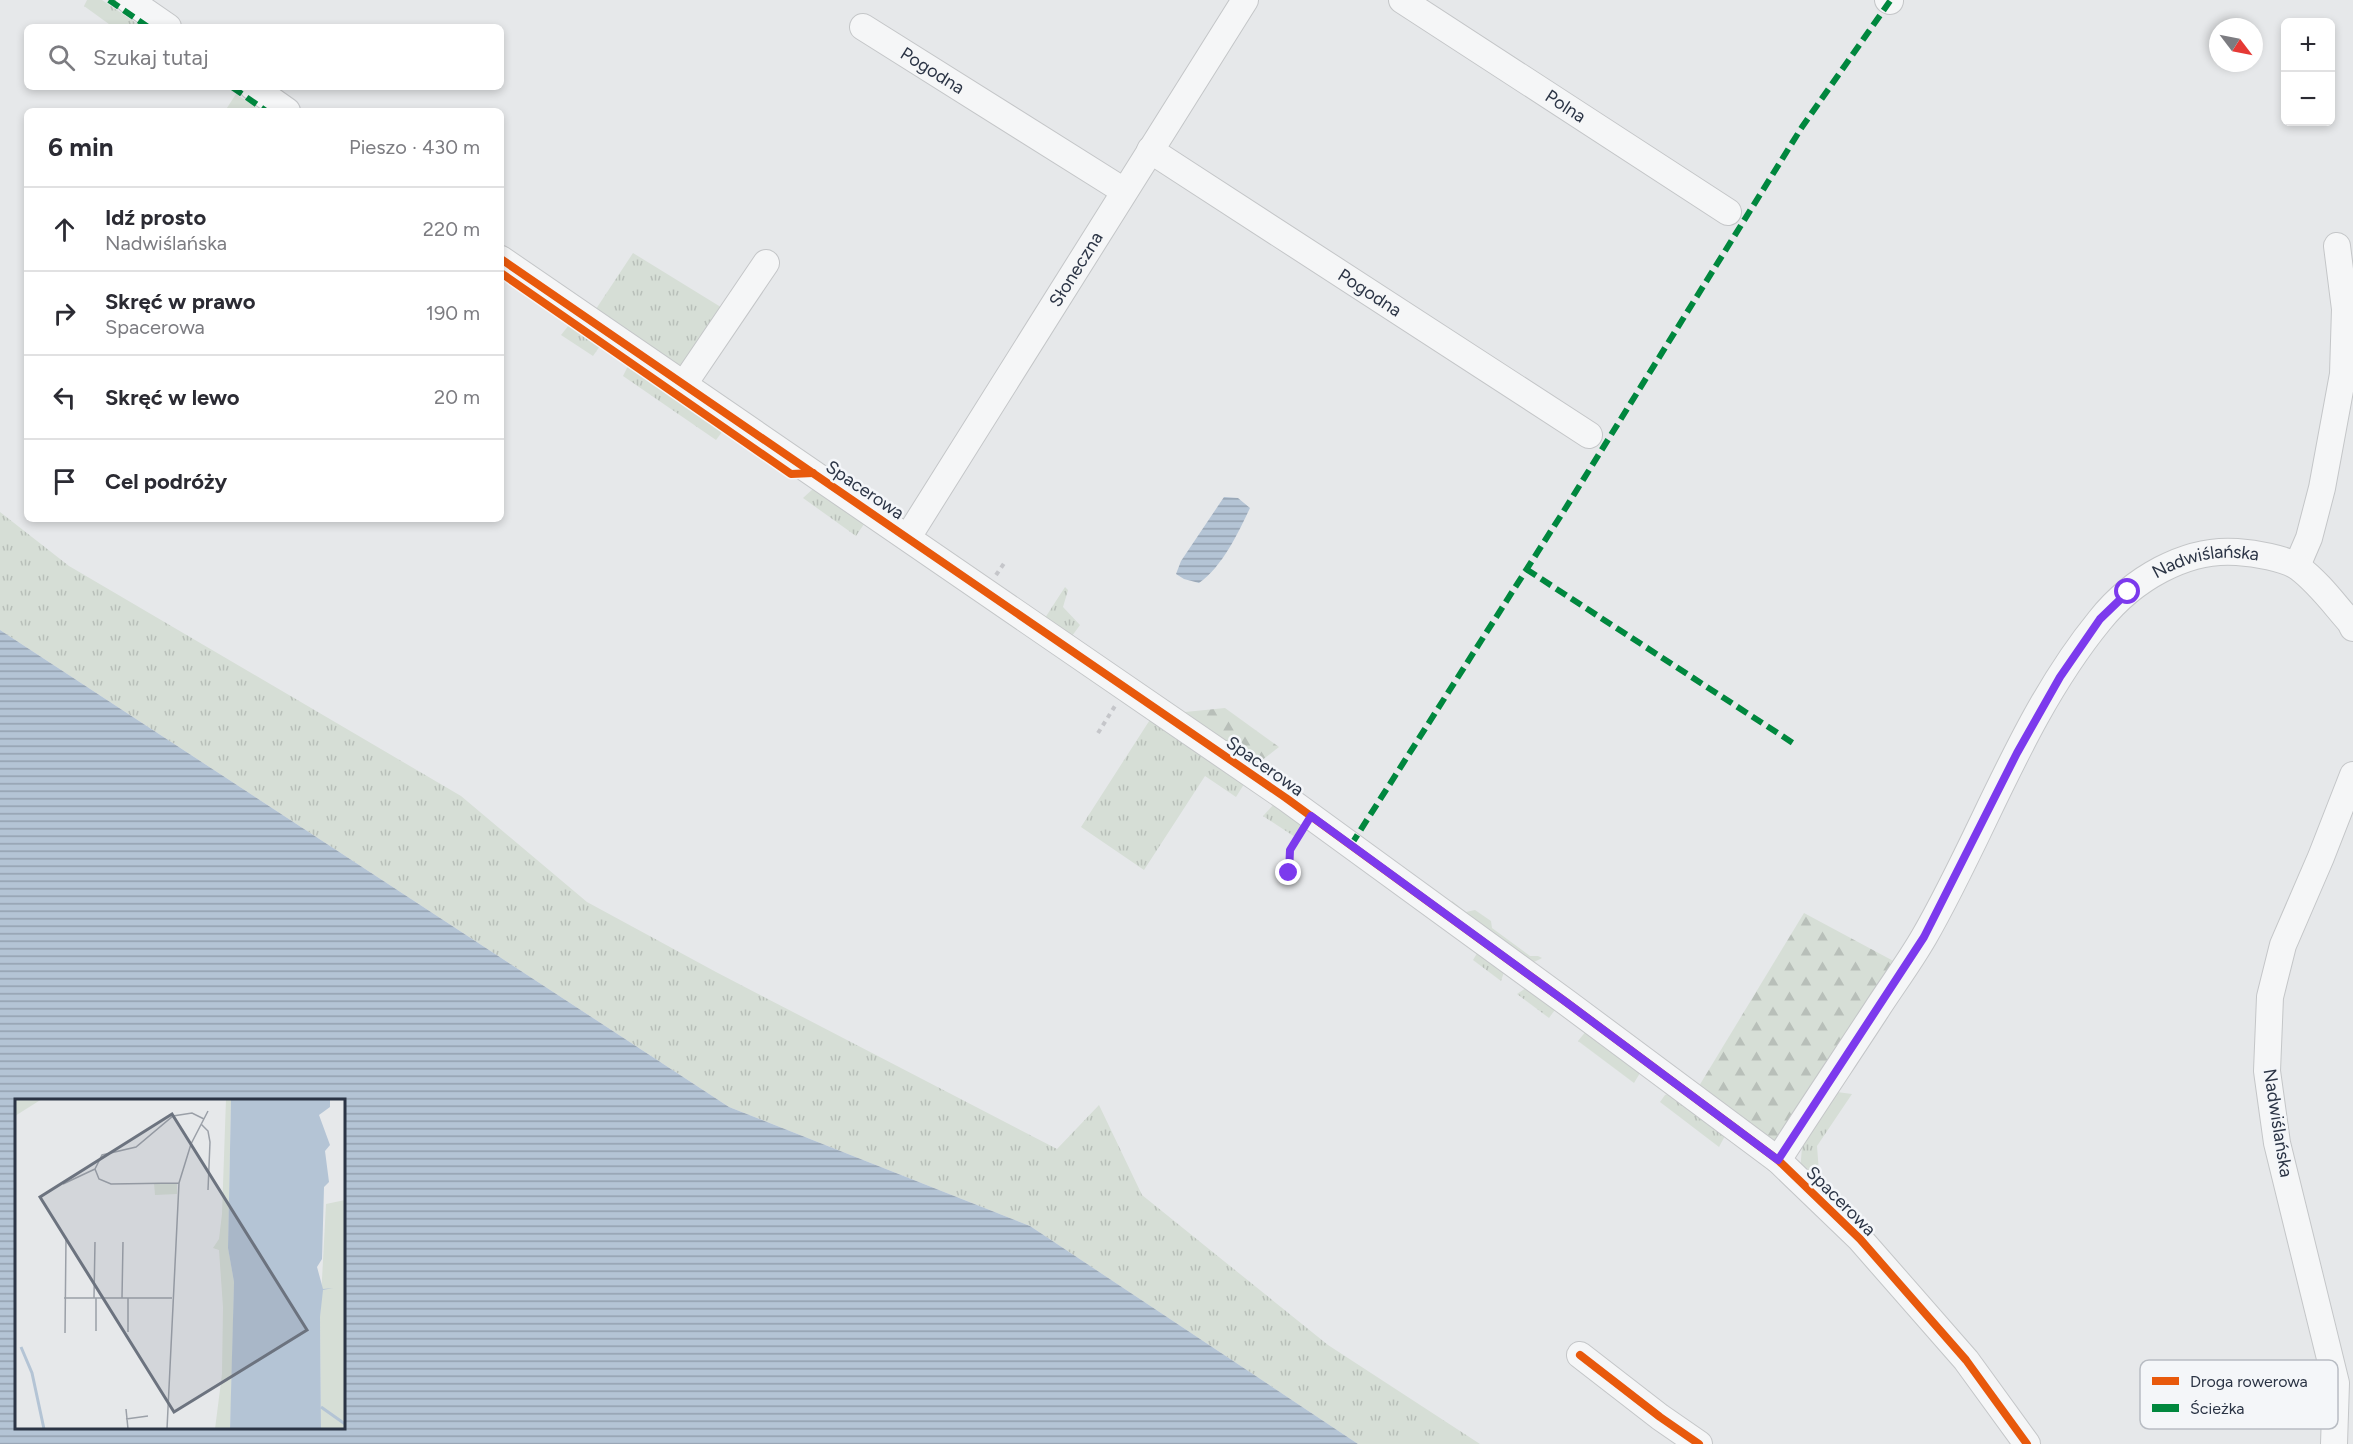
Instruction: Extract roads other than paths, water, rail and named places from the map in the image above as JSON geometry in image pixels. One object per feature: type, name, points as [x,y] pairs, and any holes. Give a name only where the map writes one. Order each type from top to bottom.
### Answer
[{"type":"street","points":[[129,0],[164,24]]},
{"type":"street","name":"Słoneczna","points":[[908,537],[1245,0]]},
{"type":"street","name":"Polna","points":[[1402,0],[1728,212]]},
{"type":"street","name":"Pogodna","points":[[863,27],[1124,191]]},
{"type":"street","points":[[257,90],[283,108]]},
{"type":"street","name":"Pogodna","points":[[1150,150],[1589,435]]},
{"type":"street","points":[[2297,566],[2309,538],[2322,488],[2343,374],[2345,309],[2337,246]]},
{"type":"street","name":"Spacerowa","points":[[504,261],[1311,816],[1778,1160],[1860,1239],[1966,1360],[2027,1444]]},
{"type":"street","points":[[684,384],[766,263]]},
{"type":"street","name":"Nadwiślańska","points":[[1778,1160],[1924,937],[2022,744],[2060,677],[2100,619],[2128,592],[2166,566],[2199,554],[2230,551],[2254,553],[2297,566],[2353,628]]},
{"type":"street","name":"Nadwiślańska","points":[[2330,1360],[2277,1143],[2268,1060],[2270,996],[2283,945],[2353,775]]},
{"type":"street","points":[[1580,1355],[1699,1444]]},
{"type":"street","name":"Nadwiślańska","points":[[2334,1429],[2334,1444]]},
{"type":"water","points":[[1224,497],[1238,498],[1250,508],[1229,548],[1208,576],[1199,583],[1184,579],[1176,574],[1181,561]]},
{"type":"water","points":[[0,630],[729,1107],[1030,1226],[1358,1444],[0,1444]]}]
